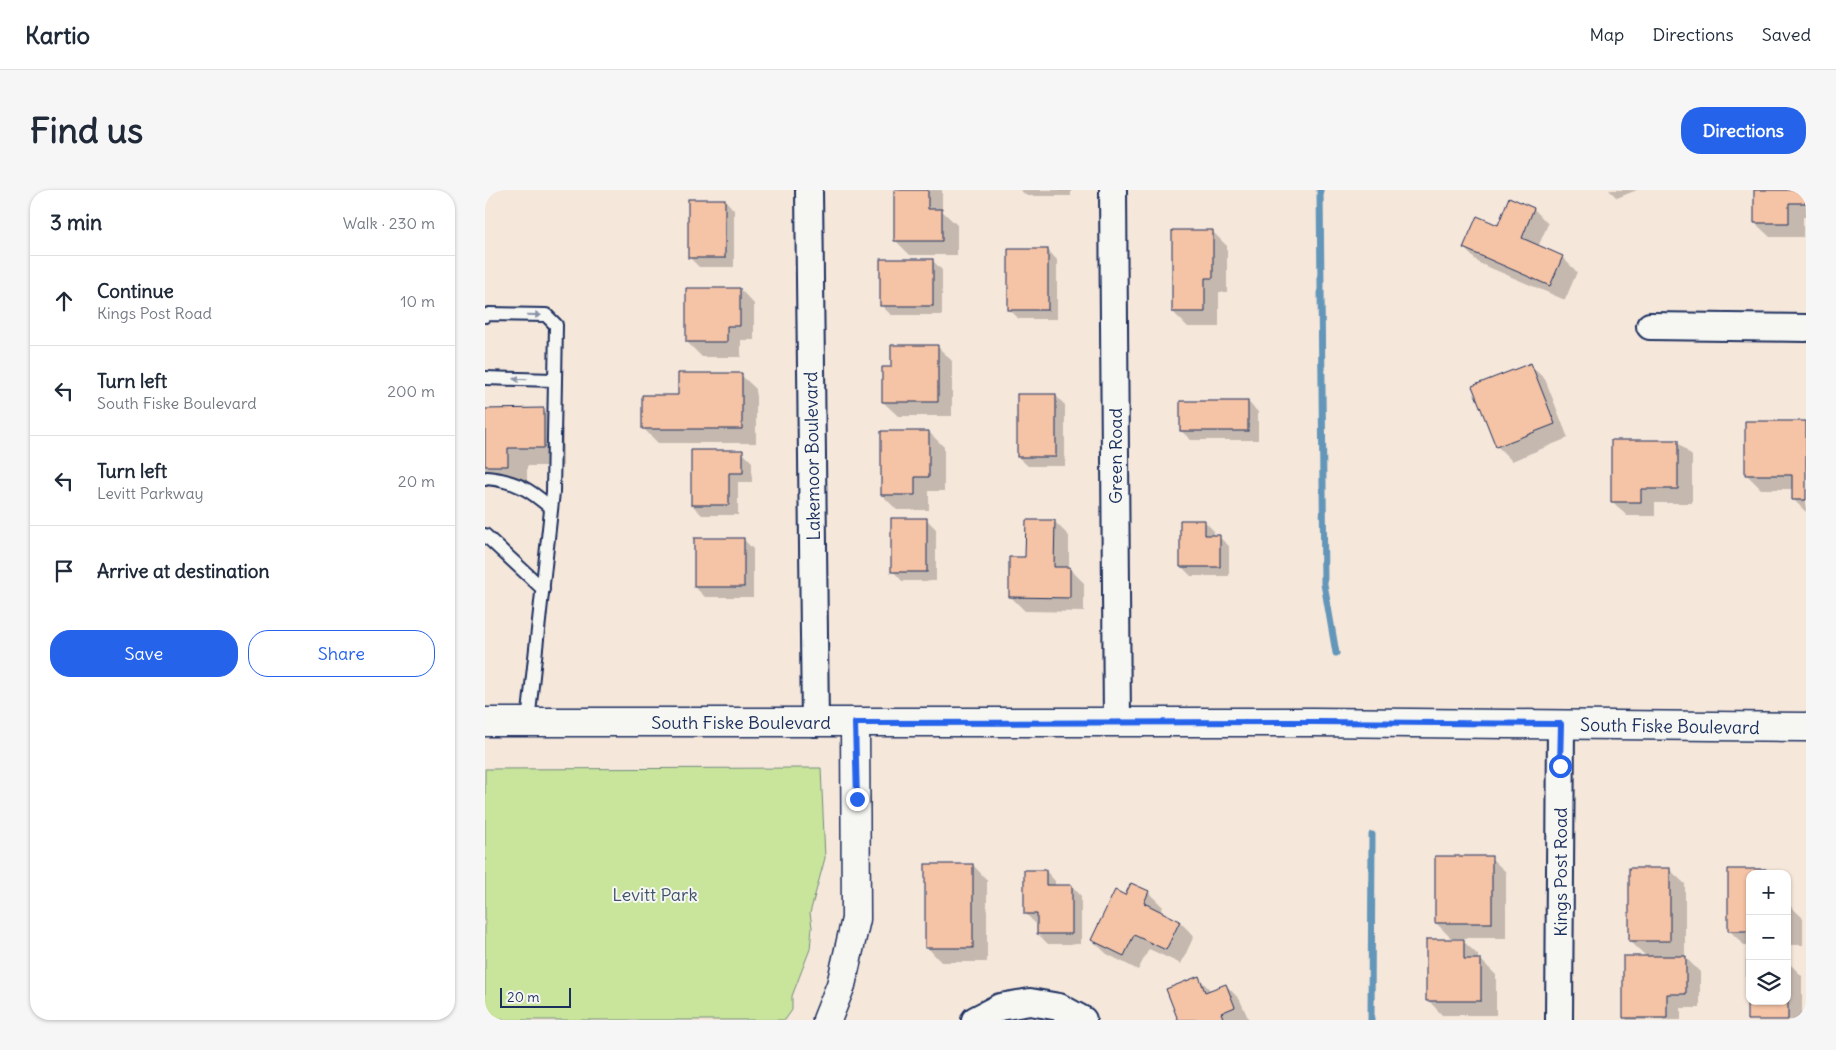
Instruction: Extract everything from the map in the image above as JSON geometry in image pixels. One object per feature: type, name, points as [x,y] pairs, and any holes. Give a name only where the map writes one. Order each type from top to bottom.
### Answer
[{"type":"main road","name":"South Fiske Boulevard","points":[[485,722],[1117,722],[1806,727]]},
{"type":"main road","points":[[830,1019],[841,985],[856,919],[857,799],[855,723]]},
{"type":"street","name":"Lakemoor Boulevard","points":[[809,190],[815,723]]},
{"type":"street","name":"Green Road","points":[[1113,190],[1117,722]]},
{"type":"street","points":[[1650,326],[1806,328]]},
{"type":"street","name":"Kings Post Road","points":[[1559,1020],[1561,724]]},
{"type":"street","points":[[975,1020],[1000,1007],[1030,1002],[1059,1007],[1083,1020]]},
{"type":"lane","points":[[485,316],[489,314],[546,315],[556,325],[553,492],[528,722]]},
{"type":"lane","points":[[485,378],[554,380]]},
{"type":"lane","points":[[485,479],[507,480],[534,493],[551,508]]},
{"type":"lane","points":[[485,535],[543,588]]},
{"type":"green space","name":"Levitt Park","points":[[821,768],[825,858],[810,913],[812,927],[810,949],[792,996],[792,1010],[785,1020],[485,1020],[485,769]]},
{"type":"building","points":[[894,190],[928,190],[928,209],[942,209],[942,241],[894,241]]},
{"type":"building","points":[[1754,190],[1806,190],[1806,203],[1789,203],[1789,223],[1754,223]]},
{"type":"building","points":[[1509,197],[1534,208],[1522,238],[1563,256],[1550,286],[1463,248],[1477,216],[1498,225]]},
{"type":"building","points":[[688,199],[725,199],[725,258],[688,258]]},
{"type":"building","points":[[1172,230],[1213,230],[1213,278],[1205,278],[1205,312],[1172,312]]},
{"type":"building","points":[[1008,249],[1048,249],[1048,310],[1008,310]]},
{"type":"building","points":[[880,259],[933,259],[933,306],[880,306]]},
{"type":"building","points":[[686,288],[740,288],[740,326],[727,326],[727,342],[686,342]]},
{"type":"building","points":[[891,345],[938,345],[938,402],[882,402],[882,367],[891,367]]},
{"type":"building","points":[[1531,363],[1555,424],[1496,447],[1472,386]]},
{"type":"building","points":[[678,373],[742,373],[742,429],[642,429],[642,395],[678,395]]},
{"type":"building","points":[[1017,394],[1056,394],[1056,457],[1017,457]]},
{"type":"building","points":[[1180,401],[1248,401],[1248,431],[1180,431]]},
{"type":"building","points":[[544,408],[544,448],[508,448],[508,466],[485,466],[485,409]]},
{"type":"building","points":[[1745,421],[1806,421],[1806,500],[1792,500],[1792,475],[1745,475]]},
{"type":"building","points":[[881,431],[929,431],[929,477],[915,477],[915,495],[881,495]]},
{"type":"building","points":[[1611,440],[1678,440],[1678,489],[1641,489],[1641,502],[1611,502]]},
{"type":"building","points":[[691,450],[743,450],[743,473],[729,473],[729,505],[691,505]]},
{"type":"building","points":[[891,518],[927,518],[927,572],[891,572]]},
{"type":"building","points":[[1026,520],[1055,520],[1054,567],[1070,567],[1070,598],[1009,597],[1009,557],[1025,557]]},
{"type":"building","points":[[1180,520],[1205,520],[1205,535],[1220,535],[1220,567],[1180,567]]},
{"type":"building","points":[[694,538],[744,538],[744,587],[694,587]]},
{"type":"building","points":[[1435,856],[1492,856],[1492,923],[1435,923]]},
{"type":"building","points":[[925,864],[973,864],[973,948],[925,948]]},
{"type":"building","points":[[1629,868],[1670,868],[1670,941],[1629,941]]},
{"type":"building","points":[[1728,869],[1766,869],[1746,870],[1746,931],[1728,931]]},
{"type":"building","points":[[1024,870],[1046,870],[1046,885],[1072,885],[1072,934],[1037,934],[1037,914],[1024,914]]},
{"type":"building","points":[[1131,883],[1149,891],[1144,903],[1180,921],[1166,950],[1134,935],[1124,956],[1091,940],[1115,890],[1125,895]]},
{"type":"building","points":[[1426,939],[1464,939],[1464,959],[1481,959],[1481,1001],[1426,1001]]},
{"type":"building","points":[[1623,956],[1686,956],[1686,994],[1667,994],[1667,1018],[1623,1018]]},
{"type":"building","points":[[1199,976],[1205,992],[1226,984],[1235,1007],[1221,1013],[1224,1020],[1178,1020],[1166,989]]},
{"type":"building","points":[[1747,1005],[1788,1005],[1788,1020],[1747,1020]]},
{"type":"waterway","points":[[1320,190],[1324,584],[1336,653]]},
{"type":"waterway","points":[[1371,1020],[1372,835]]},
{"type":"route","points":[[857,799],[855,723],[1314,722],[1561,724],[1560,766]]}]
